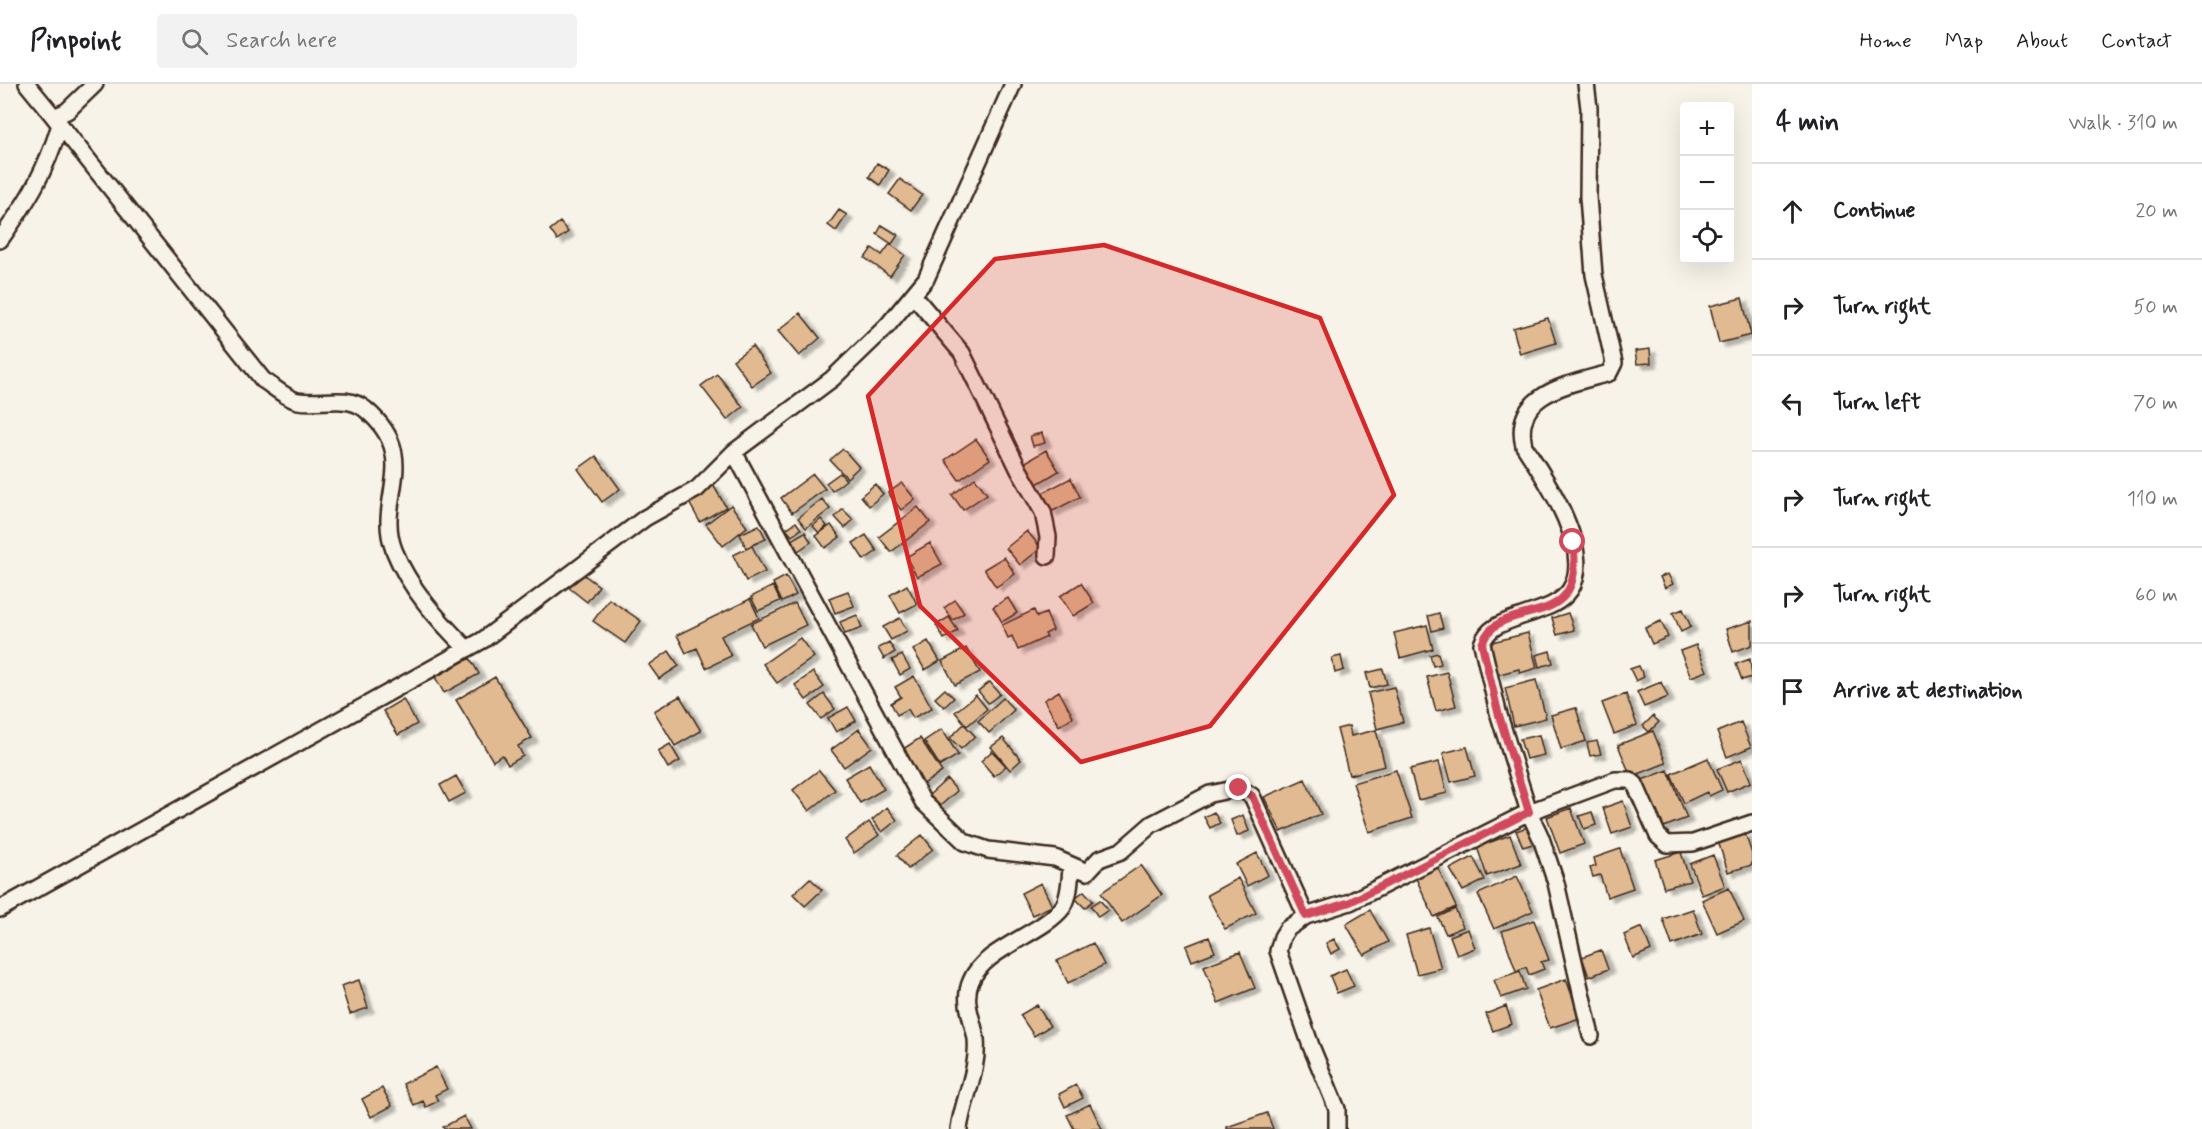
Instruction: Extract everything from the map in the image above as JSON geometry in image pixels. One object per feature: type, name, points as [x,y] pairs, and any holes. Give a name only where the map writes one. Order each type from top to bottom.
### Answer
[{"type":"street","points":[[27,84],[263,380],[296,401],[352,401],[366,410],[389,438],[397,470],[389,519],[394,549],[430,611],[467,649]]},
{"type":"street","points":[[0,240],[26,204],[47,165],[57,121],[94,84]]},
{"type":"street","points":[[0,909],[483,640],[645,518],[697,489],[734,453],[832,379],[887,326],[926,279],[1013,84]]},
{"type":"street","points":[[1586,84],[1589,108],[1588,197],[1594,275],[1614,363],[1609,373],[1545,393],[1530,408],[1523,423],[1522,437],[1524,446],[1565,518],[1576,558],[1574,581],[1569,591],[1558,602],[1491,630],[1482,644],[1498,712],[1529,812],[1541,838],[1556,883],[1592,1036]]},
{"type":"street","points":[[913,295],[962,353],[1019,470],[1043,512],[1048,537],[1047,556]]},
{"type":"street","points":[[734,453],[922,802],[965,842],[988,850],[1055,858],[1071,867],[1087,872],[1099,859],[1121,851],[1152,824],[1210,794],[1239,788],[1252,796],[1306,916]]},
{"type":"street","points":[[1337,1129],[1337,1109],[1311,1046],[1278,951],[1282,936],[1287,929],[1306,916],[1350,902],[1529,812],[1623,779],[1630,780],[1638,788],[1658,836],[1667,844],[1693,843],[1752,823]]},
{"type":"street","points":[[959,1129],[975,1067],[975,1039],[968,1007],[970,981],[977,968],[994,954],[1014,944],[1064,906],[1071,867]]},
{"type":"highlighted area","points":[[1104,245],[1320,318],[1394,495],[1210,726],[1081,762],[920,606],[868,396],[995,259]]},
{"type":"building","points":[[877,163],[889,170],[880,185],[869,177]]},
{"type":"building","points":[[900,179],[922,195],[911,210],[889,194]]},
{"type":"building","points":[[839,210],[847,215],[836,231],[828,225]]},
{"type":"building","points":[[560,222],[568,232],[557,240],[550,230]]},
{"type":"building","points":[[882,225],[898,235],[892,244],[877,234]]},
{"type":"building","points":[[890,244],[905,255],[890,276],[865,258],[872,248],[882,255]]},
{"type":"building","points":[[1742,298],[1751,335],[1719,343],[1710,306]]},
{"type":"building","points":[[800,313],[820,338],[799,356],[778,331]]},
{"type":"building","points":[[1548,318],[1556,343],[1520,354],[1513,328]]},
{"type":"building","points":[[752,346],[771,373],[752,386],[733,360]]},
{"type":"building","points":[[1650,349],[1651,363],[1637,364],[1635,351]]},
{"type":"building","points":[[717,374],[743,407],[727,420],[701,386]]},
{"type":"building","points":[[1042,433],[1045,443],[1033,446],[1030,436]]},
{"type":"building","points":[[976,439],[990,459],[959,480],[945,460]]},
{"type":"building","points":[[843,449],[859,467],[847,478],[830,460]]},
{"type":"building","points":[[1046,450],[1059,471],[1037,484],[1024,463]]},
{"type":"building","points":[[596,456],[620,489],[602,502],[578,469]]},
{"type":"building","points":[[840,473],[846,480],[832,491],[826,483]]},
{"type":"building","points":[[813,474],[825,489],[792,513],[781,498]]},
{"type":"building","points":[[975,478],[987,494],[963,510],[952,495]]},
{"type":"building","points":[[1071,478],[1080,497],[1051,512],[1042,493]]},
{"type":"building","points":[[712,483],[726,507],[700,522],[686,497]]},
{"type":"building","points":[[902,483],[915,499],[901,510],[888,493]]},
{"type":"building","points":[[875,484],[883,494],[869,506],[861,496]]},
{"type":"building","points":[[822,499],[830,509],[806,528],[798,518]]},
{"type":"building","points":[[731,505],[747,527],[723,546],[706,524]]},
{"type":"building","points":[[918,507],[930,522],[891,552],[879,537]]},
{"type":"building","points":[[843,509],[853,520],[845,528],[835,517]]},
{"type":"building","points":[[821,519],[827,526],[819,533],[813,526]]},
{"type":"building","points":[[796,522],[801,529],[792,536],[786,529]]},
{"type":"building","points":[[759,525],[766,539],[746,548],[740,534]]},
{"type":"building","points":[[831,525],[840,537],[825,548],[816,536]]},
{"type":"building","points":[[1027,531],[1041,548],[1020,565],[1006,548]]},
{"type":"building","points":[[805,532],[811,542],[798,551],[791,540]]},
{"type":"building","points":[[866,535],[877,551],[864,560],[853,543]]},
{"type":"building","points":[[930,543],[942,564],[917,577],[906,557]]},
{"type":"building","points":[[752,546],[765,572],[746,581],[733,555]]},
{"type":"building","points":[[1004,557],[1015,574],[996,587],[984,569]]},
{"type":"building","points":[[580,572],[599,586],[587,602],[568,587]]},
{"type":"building","points":[[1668,574],[1673,584],[1665,588],[1660,577]]},
{"type":"building","points":[[786,576],[796,595],[782,602],[773,583]]},
{"type":"building","points":[[1081,583],[1094,603],[1073,616],[1060,596]]},
{"type":"building","points":[[907,585],[917,604],[900,613],[890,595]]},
{"type":"building","points":[[773,586],[780,601],[758,611],[751,597]]},
{"type":"building","points":[[848,591],[854,606],[835,613],[829,598]]},
{"type":"building","points":[[1008,598],[1017,613],[1002,622],[993,607]]},
{"type":"building","points":[[609,599],[641,621],[625,643],[593,621]]},
{"type":"building","points":[[750,599],[759,618],[721,636],[731,656],[706,668],[697,648],[686,653],[677,635]]},
{"type":"building","points":[[955,600],[964,613],[953,620],[944,608]]},
{"type":"building","points":[[795,603],[806,625],[762,646],[751,624]]},
{"type":"building","points":[[1683,609],[1691,627],[1681,632],[1673,613]]},
{"type":"building","points":[[1034,610],[1037,617],[1046,613],[1053,630],[1045,634],[1047,637],[1018,650],[1012,636],[1008,638],[1002,625]]},
{"type":"building","points":[[1439,613],[1443,628],[1432,631],[1428,616]]},
{"type":"building","points":[[1568,613],[1574,630],[1557,635],[1552,618]]},
{"type":"building","points":[[857,615],[862,628],[845,634],[840,622]]},
{"type":"building","points":[[949,617],[958,631],[944,639],[936,625]]},
{"type":"building","points":[[900,618],[907,631],[891,640],[883,627]]},
{"type":"building","points":[[1661,621],[1668,637],[1652,644],[1645,628]]},
{"type":"building","points":[[1752,621],[1752,645],[1733,652],[1726,629]]},
{"type":"building","points":[[1427,625],[1433,649],[1400,658],[1394,633]]},
{"type":"building","points":[[1528,633],[1537,668],[1520,673],[1519,669],[1496,675],[1488,643]]},
{"type":"building","points":[[800,638],[814,657],[777,683],[763,664]]},
{"type":"building","points":[[928,641],[940,661],[925,670],[913,650]]},
{"type":"building","points":[[889,642],[895,652],[884,659],[878,648]]},
{"type":"building","points":[[1696,645],[1707,671],[1691,677],[1680,651]]},
{"type":"building","points":[[966,648],[980,672],[955,685],[942,661]]},
{"type":"building","points":[[669,651],[679,666],[659,679],[649,665]]},
{"type":"building","points":[[1550,651],[1553,663],[1539,667],[1536,655]]},
{"type":"building","points":[[1438,653],[1441,664],[1433,666],[1430,655]]},
{"type":"building","points":[[902,655],[910,669],[900,675],[892,660]]},
{"type":"building","points":[[1341,656],[1344,670],[1335,673],[1332,658]]},
{"type":"building","points":[[470,658],[479,674],[444,693],[435,677]]},
{"type":"building","points":[[1750,659],[1752,677],[1742,680],[1736,664]]},
{"type":"building","points":[[1639,666],[1644,677],[1636,681],[1630,669]]},
{"type":"building","points":[[1383,669],[1387,684],[1370,688],[1366,673]]},
{"type":"building","points":[[813,672],[824,687],[806,700],[795,685]]},
{"type":"building","points":[[1447,672],[1456,706],[1436,711],[1427,677]]},
{"type":"building","points":[[914,676],[932,708],[913,718],[908,709],[897,715],[891,703],[901,697],[895,687]]},
{"type":"building","points":[[495,677],[532,738],[518,746],[523,756],[508,765],[502,755],[493,761],[456,700]]},
{"type":"building","points":[[1536,680],[1546,718],[1514,726],[1505,688]]},
{"type":"building","points":[[990,682],[1000,694],[988,703],[978,691]]},
{"type":"building","points":[[1661,682],[1668,697],[1644,707],[1637,692]]},
{"type":"building","points":[[1394,687],[1403,722],[1377,729],[1368,693]]},
{"type":"building","points":[[945,689],[954,698],[944,707],[935,698]]},
{"type":"building","points":[[1059,691],[1073,717],[1059,726],[1044,700]]},
{"type":"building","points":[[824,694],[835,709],[821,719],[810,705]]},
{"type":"building","points":[[1626,694],[1637,725],[1614,734],[1602,703]]},
{"type":"building","points":[[976,695],[987,709],[967,726],[955,712]]},
{"type":"building","points":[[680,696],[701,731],[675,746],[654,711]]},
{"type":"building","points":[[1003,698],[1014,710],[989,733],[978,721]]},
{"type":"building","points":[[403,699],[417,724],[398,735],[383,711]]},
{"type":"building","points":[[848,707],[856,721],[836,732],[828,718]]},
{"type":"building","points":[[1576,708],[1586,741],[1561,749],[1551,715]]},
{"type":"building","points":[[1653,716],[1659,722],[1649,732],[1643,726]]},
{"type":"building","points":[[1741,722],[1751,747],[1727,757],[1717,732]]},
{"type":"building","points":[[964,724],[975,736],[961,749],[950,738]]},
{"type":"building","points":[[1349,726],[1351,736],[1376,730],[1385,766],[1349,775],[1337,729]]},
{"type":"building","points":[[859,729],[872,747],[844,767],[831,750]]},
{"type":"building","points":[[942,729],[958,755],[940,766],[924,741]]},
{"type":"building","points":[[1653,731],[1666,763],[1631,777],[1618,745]]},
{"type":"building","points":[[1539,735],[1544,755],[1526,759],[1520,739]]},
{"type":"building","points":[[920,738],[942,772],[919,787],[897,753]]},
{"type":"building","points":[[1003,738],[1021,760],[1010,770],[991,747]]},
{"type":"building","points":[[1597,741],[1601,754],[1590,756],[1587,743]]},
{"type":"building","points":[[670,744],[680,761],[668,768],[658,751]]},
{"type":"building","points":[[1467,747],[1475,776],[1451,782],[1443,753]]},
{"type":"building","points":[[992,751],[1006,766],[994,776],[981,761]]},
{"type":"building","points":[[1708,758],[1722,790],[1709,796],[1707,792],[1684,803],[1671,774]]},
{"type":"building","points":[[1742,759],[1751,782],[1727,792],[1717,769]]},
{"type":"building","points":[[1439,762],[1447,793],[1418,800],[1410,769]]},
{"type":"building","points":[[869,764],[884,789],[860,803],[845,778]]},
{"type":"building","points":[[819,770],[835,790],[809,811],[793,790]]},
{"type":"building","points":[[1396,770],[1412,818],[1369,832],[1353,783]]},
{"type":"building","points":[[1668,770],[1687,818],[1661,828],[1642,780]]},
{"type":"building","points":[[456,776],[466,793],[449,802],[440,785]]},
{"type":"building","points":[[947,779],[957,791],[940,806],[929,795]]},
{"type":"building","points":[[1305,779],[1321,814],[1281,832],[1264,797]]},
{"type":"building","points":[[1623,801],[1632,827],[1612,834],[1603,808]]},
{"type":"building","points":[[887,807],[897,820],[882,832],[872,820]]},
{"type":"building","points":[[1571,808],[1584,844],[1560,853],[1547,817]]},
{"type":"building","points":[[1214,812],[1220,823],[1210,828],[1204,817]]},
{"type":"building","points":[[1592,812],[1596,825],[1584,829],[1579,816]]},
{"type":"building","points":[[1243,815],[1249,831],[1237,836],[1231,820]]},
{"type":"building","points":[[869,822],[879,835],[854,853],[845,840]]},
{"type":"building","points":[[1533,825],[1539,842],[1523,847],[1516,831]]},
{"type":"building","points":[[1745,833],[1752,854],[1752,865],[1728,872],[1718,841]]},
{"type":"building","points":[[922,835],[933,849],[908,869],[897,855]]},
{"type":"building","points":[[1510,835],[1521,864],[1487,876],[1477,847]]},
{"type":"building","points":[[1620,849],[1633,888],[1607,897],[1600,875],[1593,877],[1590,868],[1596,866],[1594,858]]},
{"type":"building","points":[[1681,852],[1690,881],[1664,888],[1655,860]]},
{"type":"building","points":[[1257,853],[1268,875],[1247,886],[1236,864]]},
{"type":"building","points":[[1713,855],[1725,886],[1702,895],[1690,864]]},
{"type":"building","points":[[1473,857],[1485,880],[1463,891],[1450,869]]},
{"type":"building","points":[[1436,864],[1456,907],[1434,917],[1414,874]]},
{"type":"building","points":[[1141,865],[1162,895],[1122,923],[1101,893]]},
{"type":"building","points":[[1517,876],[1533,911],[1494,929],[1478,894]]},
{"type":"building","points":[[810,878],[822,890],[805,906],[793,894]]},
{"type":"building","points":[[1238,878],[1256,913],[1225,929],[1207,895]]},
{"type":"building","points":[[1041,883],[1052,906],[1032,915],[1021,893]]},
{"type":"building","points":[[1729,888],[1744,921],[1717,933],[1702,900]]},
{"type":"building","points":[[1084,891],[1093,901],[1085,908],[1075,898]]},
{"type":"building","points":[[1100,900],[1108,910],[1098,917],[1091,906]]},
{"type":"building","points":[[1455,909],[1463,927],[1446,934],[1438,917]]},
{"type":"building","points":[[1693,909],[1702,934],[1672,945],[1663,919]]},
{"type":"building","points":[[1370,910],[1388,942],[1364,955],[1346,924]]},
{"type":"building","points":[[1534,920],[1549,960],[1541,962],[1544,969],[1529,975],[1526,967],[1516,971],[1502,931]]},
{"type":"building","points":[[1642,927],[1651,950],[1633,958],[1624,935]]},
{"type":"building","points":[[1429,928],[1441,968],[1417,974],[1406,935]]},
{"type":"building","points":[[1468,929],[1475,948],[1457,955],[1450,936]]},
{"type":"building","points":[[1209,937],[1215,952],[1192,961],[1186,946]]},
{"type":"building","points":[[1334,939],[1340,949],[1331,954],[1326,943]]},
{"type":"building","points":[[1093,943],[1104,965],[1068,983],[1057,961]]},
{"type":"building","points":[[1601,950],[1608,969],[1589,977],[1582,957]]},
{"type":"building","points":[[1240,952],[1255,988],[1218,1003],[1204,966]]},
{"type":"building","points":[[1346,969],[1354,986],[1337,993],[1330,976]]},
{"type":"building","points":[[1520,971],[1526,989],[1501,998],[1494,980]]},
{"type":"building","points":[[1566,979],[1580,1018],[1550,1028],[1536,990]]},
{"type":"building","points":[[359,980],[368,1008],[350,1014],[341,986]]},
{"type":"building","points":[[1037,1005],[1050,1026],[1034,1036],[1020,1015]]},
{"type":"building","points":[[1506,1006],[1512,1024],[1493,1031],[1486,1014]]},
{"type":"building","points":[[436,1067],[447,1089],[435,1095],[438,1101],[426,1107],[423,1101],[414,1105],[403,1084]]},
{"type":"building","points":[[1076,1085],[1083,1098],[1065,1107],[1059,1094]]},
{"type":"building","points":[[382,1088],[392,1106],[371,1117],[362,1099]]},
{"type":"building","points":[[1090,1104],[1102,1129],[1074,1129],[1067,1115]]},
{"type":"building","points":[[1267,1113],[1273,1129],[1227,1129],[1227,1127]]},
{"type":"building","points":[[464,1116],[471,1129],[444,1129],[443,1127]]},
{"type":"route","points":[[1239,788],[1252,796],[1306,916],[1350,902],[1449,850],[1529,812],[1498,712],[1482,644],[1486,634],[1491,630],[1505,622],[1558,602],[1569,591],[1577,567],[1573,542]]}]
